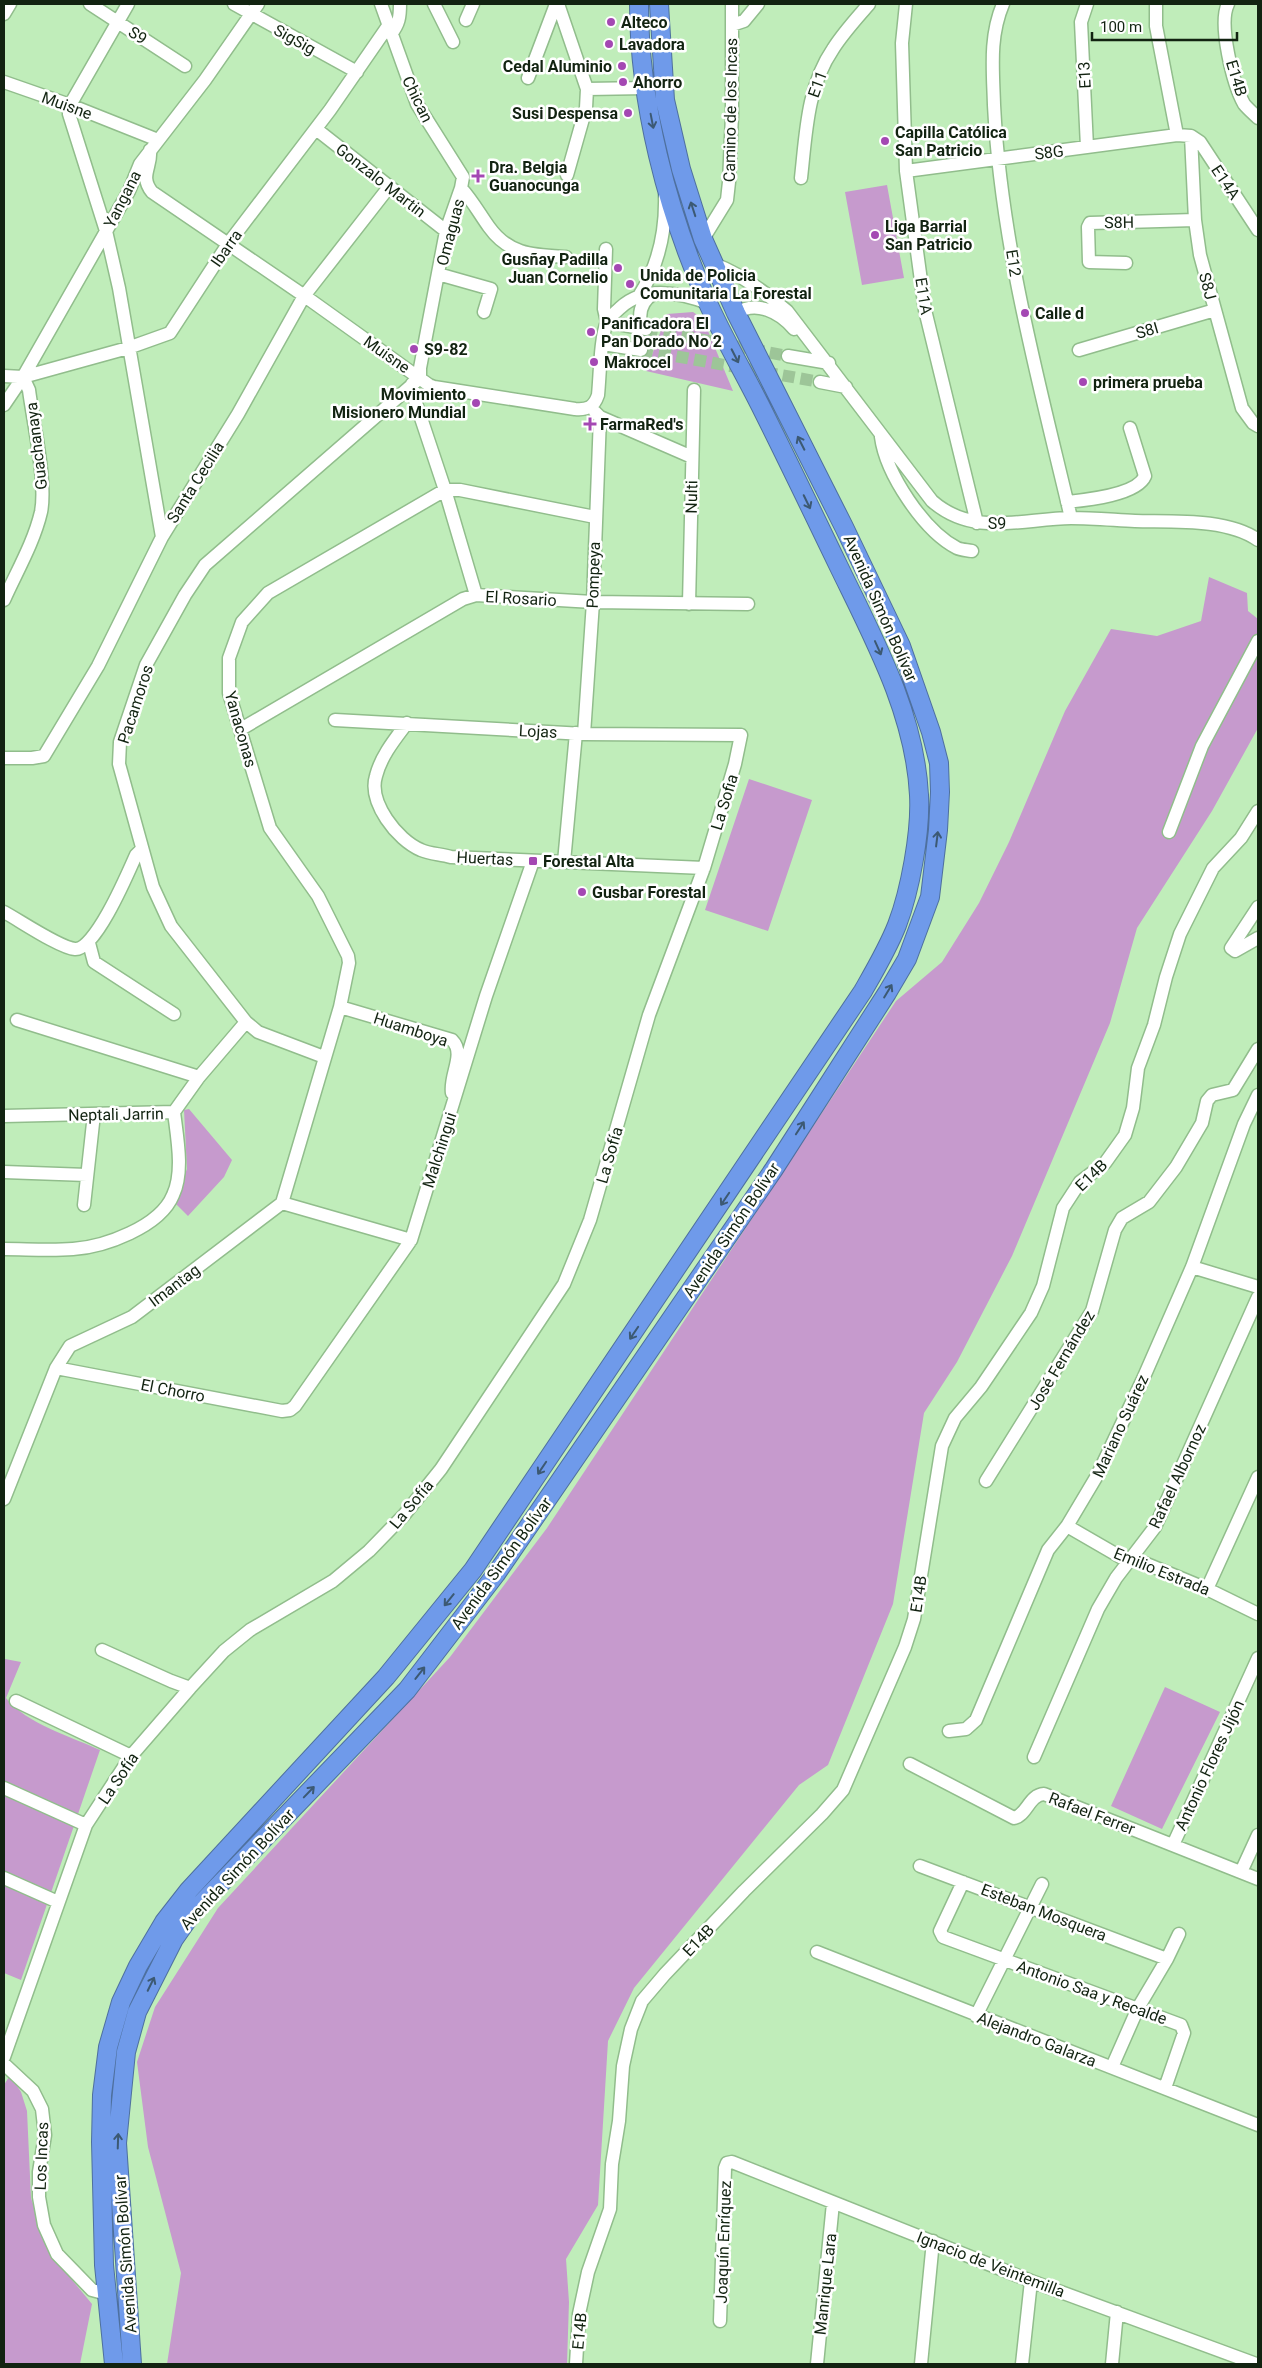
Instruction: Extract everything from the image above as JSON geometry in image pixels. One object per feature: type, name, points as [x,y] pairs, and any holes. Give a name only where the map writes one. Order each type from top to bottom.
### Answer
[{"type":"highway","name":"Avenida Simón Bolívar","points":[[114,2364],[104,2265],[102,2095],[108,2047],[121,2002],[142,1959],[164,1922],[189,1890],[386,1677],[473,1570],[863,991],[890,942],[905,900],[918,832],[919,798],[910,734],[879,650],[765,415],[708,303],[686,251],[664,183],[639,43],[639,4]]},
{"type":"highway","name":"Avenida Simón Bolívar","points":[[132,2364],[117,2143],[126,2052],[137,2012],[170,1947],[193,1912],[407,1690],[496,1574],[774,1169],[906,959],[921,925],[930,897],[938,830],[939,763],[922,703],[901,646],[885,612],[736,313],[703,239],[681,170],[666,100],[659,4]]},
{"type":"street","points":[[4,14],[10,4]]},
{"type":"street","name":"S9","points":[[90,4],[185,66]]},
{"type":"street","points":[[128,4],[70,105],[69,114],[106,231],[119,288],[162,537]]},
{"type":"street","name":"SigSig","points":[[234,4],[255,9],[357,72]]},
{"type":"street","name":"Chican","points":[[380,4],[418,104],[460,172],[463,181],[461,188]]},
{"type":"street","name":"Ibarra","points":[[4,376],[23,377],[128,348],[170,333],[228,244],[389,30],[398,26],[400,4]]},
{"type":"street","points":[[434,4],[453,42]]},
{"type":"street","points":[[466,20],[473,4]]},
{"type":"street","points":[[528,78],[557,4]]},
{"type":"street","points":[[557,4],[587,89],[582,127],[568,175]]},
{"type":"street","name":"Camino de los Incas","points":[[703,239],[727,200],[732,115],[732,4]]},
{"type":"street","points":[[732,25],[744,20],[758,4]]},
{"type":"street","name":"E11","points":[[801,178],[808,111],[818,78],[833,49],[869,4]]},
{"type":"street","name":"E11A","points":[[906,4],[902,44],[906,171],[925,310],[977,523]]},
{"type":"street","name":"E12","points":[[1003,4],[998,15],[992,46],[997,158],[1022,310],[1071,518]]},
{"type":"street","name":"E13","points":[[1087,4],[1081,22],[1087,147]]},
{"type":"street","points":[[1156,4],[1156,26],[1177,135]]},
{"type":"street","name":"E14B","points":[[1228,4],[1225,24],[1236,84],[1245,106],[1258,118]]},
{"type":"street","name":"Yangana","points":[[4,405],[23,377],[129,191],[140,164],[206,80],[255,9]]},
{"type":"street","name":"Muisne","points":[[4,82],[70,105],[154,145],[145,176],[146,185],[152,192],[304,296],[416,381],[451,390],[575,409],[590,408]]},
{"type":"street","points":[[587,89],[646,88]]},
{"type":"street","name":"Gonzalo Martin","points":[[316,129],[446,231]]},
{"type":"street","name":"S8G","points":[[906,171],[1177,135],[1191,136]]},
{"type":"street","name":"S8J","points":[[1191,136],[1195,220],[1200,255],[1242,408],[1253,423],[1258,426]]},
{"type":"street","name":"E14A","points":[[1191,136],[1200,142],[1258,230]]},
{"type":"street","points":[[639,296],[655,269],[661,245],[665,203],[664,183]]},
{"type":"street","name":"Santa Cecilia","points":[[4,758],[44,756],[98,666],[162,537],[238,414],[304,296],[389,187]]},
{"type":"street","name":"Omaguas","points":[[476,596],[445,490],[415,400],[416,381],[446,231],[461,188],[474,202],[489,227],[513,250],[534,256],[566,257]]},
{"type":"street","name":"S8H","points":[[1126,263],[1089,262],[1088,227],[1090,223],[1195,220]]},
{"type":"street","points":[[606,249],[604,308],[607,322],[598,395],[596,403],[590,408],[600,417],[692,457]]},
{"type":"street","name":"S9","points":[[714,264],[727,269],[767,294],[787,311],[932,501],[956,518],[977,523],[1071,518],[1203,523],[1235,529],[1258,540]]},
{"type":"street","points":[[438,274],[491,289],[484,312]]},
{"type":"street","points":[[607,322],[644,329],[640,308],[648,297],[654,294]]},
{"type":"street","points":[[607,322],[625,304],[639,296],[674,294],[708,303]]},
{"type":"street","name":"S9","points":[[736,313],[751,307],[765,308],[785,320],[800,336],[815,346]]},
{"type":"street","name":"S8I","points":[[1079,350],[1215,310]]},
{"type":"street","points":[[603,344],[641,350]]},
{"type":"street","points":[[788,356],[828,363]]},
{"type":"street","name":"Guachanaya","points":[[4,600],[30,544],[41,511],[43,490],[29,390],[23,377]]},
{"type":"street","name":"Pacamoros","points":[[324,1057],[258,1032],[246,1022],[171,926],[153,887],[142,849],[119,764],[120,742],[146,665],[186,595],[206,565],[416,381]]},
{"type":"street","points":[[820,382],[846,387]]},
{"type":"street","name":"Nulti","points":[[689,604],[694,390]]},
{"type":"street","name":"Pompeya","points":[[564,862],[580,733],[593,602],[600,417]]},
{"type":"street","points":[[1067,502],[1109,495],[1132,488],[1144,479],[1145,476],[1130,428]]},
{"type":"street","points":[[880,432],[882,447],[911,503],[928,524],[944,539],[959,549],[972,551]]},
{"type":"street","points":[[445,490],[460,490],[595,517]]},
{"type":"street","name":"Yanaconas","points":[[324,1057],[340,1007],[348,972],[348,956],[318,896],[270,828],[229,693],[229,658],[242,622],[268,593],[445,490]]},
{"type":"street","name":"El Rosario","points":[[241,729],[462,600],[476,596],[593,602],[748,604]]},
{"type":"street","points":[[1169,832],[1202,746],[1258,641]]},
{"type":"street","name":"Lojas","points":[[335,720],[580,733],[741,735]]},
{"type":"street","name":"Huertas","points":[[407,723],[388,748],[375,776],[374,790],[379,805],[394,830],[420,850],[451,856],[704,868]]},
{"type":"street","name":"La Sofia","points":[[704,868],[735,764],[741,735]]},
{"type":"street","name":"E14B","points":[[576,2364],[579,2314],[588,2272],[610,2209],[612,2164],[619,2121],[623,2066],[631,2029],[642,2001],[677,1962],[822,1814],[843,1790],[905,1647],[914,1619],[942,1446],[955,1418],[981,1387],[1030,1313],[1043,1286],[1063,1208],[1080,1182],[1105,1164],[1125,1135],[1133,1108],[1138,1068],[1154,1025],[1180,934],[1213,868],[1241,838],[1258,811]]},
{"type":"street","points":[[4,912],[62,945],[74,950],[82,948],[89,943],[122,886],[136,855],[142,849]]},
{"type":"street","name":"Malchingui","points":[[290,1410],[295,1406],[411,1240],[456,1099],[486,996],[533,861]]},
{"type":"street","name":"La Sofía","points":[[4,2057],[86,1825],[131,1756],[224,1652],[250,1630],[332,1581],[369,1551],[404,1515],[440,1469],[564,1284],[590,1220],[648,1015],[704,868]]},
{"type":"street","points":[[1258,908],[1230,948],[1235,951],[1258,938]]},
{"type":"street","points":[[89,943],[94,962],[174,1014]]},
{"type":"street","name":"Huamboya","points":[[340,1007],[452,1040],[457,1045],[458,1052],[451,1088],[452,1094],[456,1099]]},
{"type":"street","points":[[17,1020],[199,1077]]},
{"type":"street","name":"Neptali Jarrin","points":[[4,1116],[174,1112],[199,1077],[246,1022]]},
{"type":"street","name":"José Fernández","points":[[986,1481],[1092,1310],[1115,1230],[1122,1218],[1148,1202],[1162,1186],[1202,1123],[1207,1101],[1212,1095],[1233,1090],[1258,1049]]},
{"type":"street","points":[[324,1057],[282,1203],[411,1240]]},
{"type":"street","name":"Mariano Suárez","points":[[949,1731],[966,1729],[976,1720],[1048,1550],[1067,1526],[1098,1474],[1192,1267],[1244,1124],[1258,1095]]},
{"type":"street","points":[[4,1249],[73,1249],[98,1245],[124,1236],[148,1223],[163,1211],[174,1195],[178,1176],[174,1112]]},
{"type":"street","points":[[84,1205],[94,1114]]},
{"type":"street","points":[[4,1172],[87,1175]]},
{"type":"street","name":"Imantag","points":[[4,1499],[56,1368],[70,1346],[132,1317],[282,1203]]},
{"type":"street","points":[[1192,1267],[1258,1287]]},
{"type":"street","name":"Rafael Albornoz","points":[[1034,1757],[1098,1609],[1116,1578],[1156,1527],[1258,1297]]},
{"type":"street","name":"El Chorro","points":[[56,1368],[282,1411],[290,1410]]},
{"type":"street","points":[[1207,1589],[1258,1477]]},
{"type":"street","name":"Emilio Estrada","points":[[1067,1526],[1124,1559],[1207,1589],[1258,1614]]},
{"type":"street","points":[[102,1650],[171,1682],[190,1688]]},
{"type":"street","name":"Antonio Flores Jijón","points":[[1173,1845],[1258,1658]]},
{"type":"street","points":[[16,1701],[131,1756]]},
{"type":"street","name":"Rafael Ferrer","points":[[910,1764],[1014,1818],[1019,1816],[1037,1795],[1044,1794],[1258,1879]]},
{"type":"street","points":[[4,1788],[86,1825]]},
{"type":"street","points":[[1241,1872],[1258,1835]]},
{"type":"street","name":"Esteban Mosquera","points":[[920,1866],[1167,1959]]},
{"type":"street","points":[[4,1878],[58,1902]]},
{"type":"street","name":"Antonio Saa y Recalde","points":[[963,1882],[940,1931],[940,1935],[1003,1960],[1138,2008],[1181,2025],[1184,2028],[1184,2033],[1165,2088]]},
{"type":"street","points":[[976,2016],[1042,1884]]},
{"type":"street","points":[[1112,2067],[1138,2008],[1167,1959],[1179,1934]]},
{"type":"street","name":"Alejandro Galarza","points":[[817,1952],[976,2016],[1258,2125]]},
{"type":"street","name":"Los Incas","points":[[4,2064],[33,2091],[42,2109],[44,2135],[39,2172],[39,2197],[44,2225],[57,2254],[92,2290],[107,2294]]},
{"type":"street","name":"Ignacio de Veintemilla","points":[[727,2163],[732,2162],[1031,2281],[1256,2364]]},
{"type":"street","name":"Joaquín Enríquez","points":[[720,2321],[724,2168],[727,2163]]},
{"type":"street","name":"Manrique Lara","points":[[817,2364],[833,2203]]},
{"type":"street","points":[[921,2364],[933,2241]]},
{"type":"street","points":[[1022,2364],[1031,2281]]},
{"type":"street","points":[[1112,2364],[1117,2312]]},
{"type":"shaded area","name":"Liga Barrial San Patricio","points":[[887,185],[904,278],[862,285],[845,192]]},
{"type":"shaded area","points":[[693,312],[703,319],[733,391],[646,371],[667,314]]},
{"type":"shaded area","points":[[1209,577],[1247,593],[1248,611],[1258,619],[1258,728],[1212,811],[1137,928],[1110,1023],[1012,1256],[957,1362],[924,1413],[893,1604],[828,1765],[799,1785],[634,1988],[608,2041],[598,2205],[566,2259],[569,2302],[567,2364],[167,2364],[181,2273],[148,2147],[137,2062],[155,2007],[218,1908],[450,1657],[547,1528],[896,1001],[942,962],[979,903],[1009,842],[1065,711],[1111,629],[1157,636],[1201,621]]},
{"type":"shaded area","points":[[749,779],[812,800],[768,931],[705,910]]},
{"type":"shaded area","points":[[189,1109],[232,1160],[224,1177],[188,1216],[174,1202],[187,1169],[184,1110]]},
{"type":"shaded area","points":[[5,1659],[21,1662],[6,1698],[15,1707],[37,1722],[100,1750],[21,1980],[4,1973]]},
{"type":"shaded area","points":[[1165,1687],[1220,1712],[1162,1829],[1111,1806]]},
{"type":"shaded area","points":[[10,2075],[21,2092],[27,2111],[31,2198],[49,2252],[92,2304],[80,2364],[4,2364],[4,2085]]},
{"type":"tunnel","points":[[646,329],[788,356]]},
{"type":"tunnel","points":[[641,350],[820,382]]},
{"type":"place","name":"Alteco","points":[[611,22]]},
{"type":"place","name":"Lavadora","points":[[609,44]]},
{"type":"place","name":"Cedal Aluminio","points":[[622,66]]},
{"type":"place","name":"Ahorro","points":[[623,82]]},
{"type":"place","name":"Susi Despensa","points":[[628,113]]},
{"type":"place","name":"Capilla Católica San Patricio","points":[[885,141]]},
{"type":"place","name":"Dra. Belgia Guanocunga","points":[[478,176]]},
{"type":"place","name":"Liga Barrial San Patricio","points":[[875,235]]},
{"type":"place","name":"Gusñay Padilla Juan Cornelio","points":[[618,268]]},
{"type":"place","name":"Unida de Policia Comunitaria La Forestal","points":[[630,284]]},
{"type":"place","name":"Calle d","points":[[1025,313]]},
{"type":"place","name":"Panificadora El Pan Dorado No 2","points":[[591,332]]},
{"type":"place","name":"S9-82","points":[[414,349]]},
{"type":"place","name":"Makrocel","points":[[594,362]]},
{"type":"place","name":"primera prueba","points":[[1083,382]]},
{"type":"place","name":"Movimiento Misionero Mundial","points":[[476,403]]},
{"type":"place","name":"FarmaRed's","points":[[590,424]]},
{"type":"place","name":"Forestal Alta","points":[[533,861]]},
{"type":"place","name":"Gusbar Forestal","points":[[582,892]]}]
